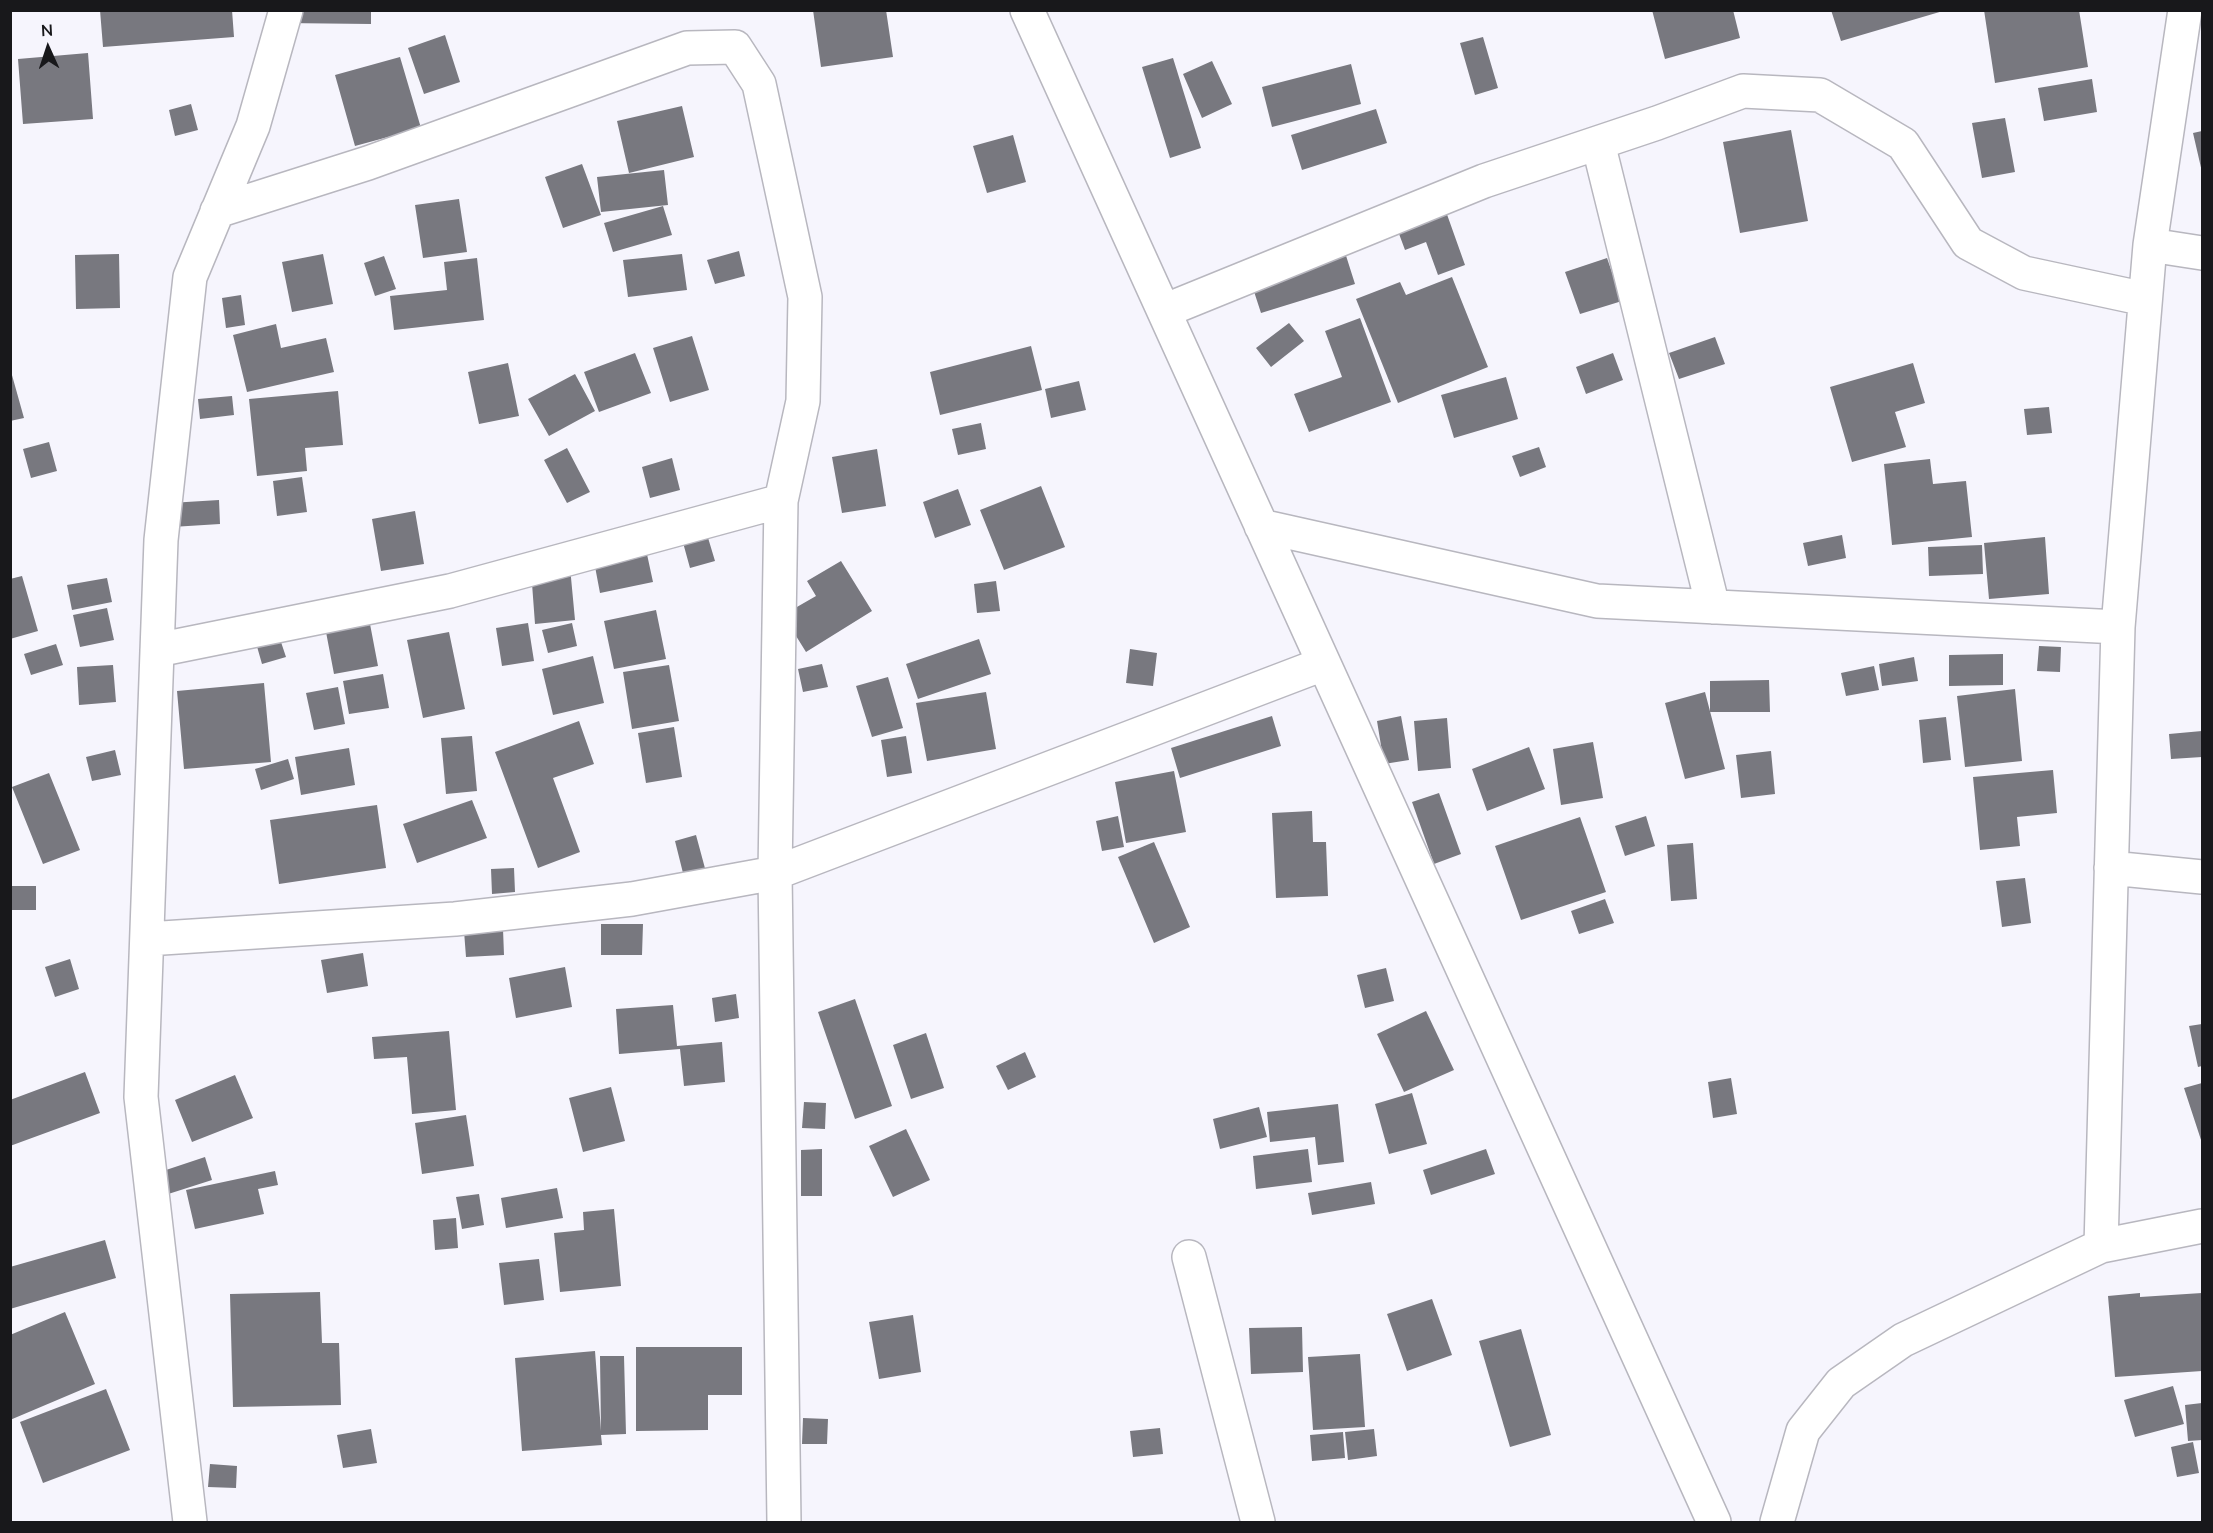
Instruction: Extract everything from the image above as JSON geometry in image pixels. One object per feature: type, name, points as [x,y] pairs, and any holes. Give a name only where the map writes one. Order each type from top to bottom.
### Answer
[{"type":"street","points":[[190,1522],[141,1097],[161,540],[190,277],[253,126],[286,10]]},
{"type":"street","points":[[1027,10],[1714,1522]]},
{"type":"street","points":[[2101,1246],[2118,627],[2150,245],[2186,10]]},
{"type":"street","points":[[218,211],[368,164],[687,48],[735,47],[759,84],[805,297],[803,401],[781,501],[775,873],[784,1522]]},
{"type":"street","points":[[1164,311],[1484,181],[1743,91],[1820,94],[1903,144],[1968,243],[2024,273],[2145,299]]},
{"type":"street","points":[[1598,143],[1713,607]]},
{"type":"street","points":[[2150,245],[2202,253]]},
{"type":"street","points":[[157,650],[450,591],[781,501]]},
{"type":"street","points":[[1261,526],[1597,601],[2118,627]]},
{"type":"street","points":[[147,939],[455,919],[632,899],[775,873],[1323,664]]},
{"type":"street","points":[[2111,868],[2202,877]]},
{"type":"street","points":[[1777,1522],[1803,1431],[1841,1383],[1903,1340],[2101,1246],[2202,1226]]},
{"type":"street","points":[[1189,1257],[1258,1522]]},
{"type":"building","points":[[100,10],[232,10],[234,37],[103,47]]},
{"type":"building","points":[[283,10],[371,10],[371,24],[283,23]]},
{"type":"building","points":[[813,10],[886,10],[893,57],[821,67]]},
{"type":"building","points":[[1652,10],[1733,10],[1740,38],[1665,59]]},
{"type":"building","points":[[1831,10],[1943,10],[1943,11],[1841,41]]},
{"type":"building","points":[[1984,10],[2079,10],[2088,67],[1995,83]]},
{"type":"building","points":[[445,35],[460,82],[424,94],[408,48]]},
{"type":"building","points":[[1483,37],[1498,88],[1475,95],[1460,43]]},
{"type":"building","points":[[88,53],[93,119],[23,124],[18,59]]},
{"type":"building","points":[[400,57],[421,128],[355,146],[335,75]]},
{"type":"building","points":[[1173,58],[1201,148],[1170,158],[1142,67]]},
{"type":"building","points":[[1212,61],[1232,104],[1202,118],[1183,74]]},
{"type":"building","points":[[1351,64],[1361,104],[1272,127],[1262,87]]},
{"type":"building","points":[[2092,79],[2097,112],[2044,121],[2038,88]]},
{"type":"building","points":[[191,104],[198,130],[175,136],[169,110]]},
{"type":"building","points":[[682,106],[694,157],[629,173],[617,121]]},
{"type":"building","points":[[1376,109],[1387,143],[1302,170],[1291,135]]},
{"type":"building","points":[[2005,118],[2015,172],[1982,178],[1972,123]]},
{"type":"building","points":[[1791,130],[1808,221],[1740,233],[1723,142]]},
{"type":"building","points":[[2202,131],[2202,172],[2193,133]]},
{"type":"building","points":[[1013,135],[1026,182],[987,193],[973,146]]},
{"type":"building","points":[[582,164],[601,215],[563,228],[545,177]]},
{"type":"building","points":[[664,170],[668,205],[601,212],[597,177]]},
{"type":"building","points":[[459,199],[467,252],[423,258],[415,205]]},
{"type":"building","points":[[663,206],[672,235],[613,252],[604,223]]},
{"type":"building","points":[[1444,206],[1465,265],[1438,275],[1426,242],[1405,250],[1395,223]]},
{"type":"building","points":[[1342,243],[1355,284],[1261,313],[1248,273]]},
{"type":"building","points":[[739,251],[745,276],[715,284],[707,260]]},
{"type":"building","points":[[119,254],[120,308],[76,309],[75,255]]},
{"type":"building","points":[[323,254],[333,304],[292,312],[282,262]]},
{"type":"building","points":[[682,254],[687,290],[628,297],[623,260]]},
{"type":"building","points":[[384,256],[396,289],[375,296],[364,263]]},
{"type":"building","points":[[477,258],[484,320],[394,330],[390,296],[447,290],[444,262]]},
{"type":"building","points":[[1607,258],[1622,301],[1580,314],[1565,272]]},
{"type":"building","points":[[1452,277],[1488,367],[1398,403],[1356,299],[1400,282],[1406,295]]},
{"type":"building","points":[[241,295],[245,325],[226,328],[222,298]]},
{"type":"building","points":[[1360,318],[1391,402],[1309,432],[1294,394],[1342,377],[1325,331]]},
{"type":"building","points":[[1289,323],[1304,341],[1271,367],[1256,348]]},
{"type":"building","points":[[276,324],[281,348],[326,338],[334,372],[247,392],[233,335]]},
{"type":"building","points":[[692,336],[709,390],[670,402],[653,348]]},
{"type":"building","points":[[1715,337],[1725,364],[1679,379],[1669,353]]},
{"type":"building","points":[[1031,346],[1042,390],[940,415],[930,372]]},
{"type":"building","points":[[635,353],[651,393],[599,412],[584,372]]},
{"type":"building","points":[[1613,353],[1623,380],[1586,394],[1576,367]]},
{"type":"building","points":[[508,363],[519,416],[479,424],[468,372]]},
{"type":"building","points":[[1913,363],[1925,403],[1895,412],[1906,447],[1852,462],[1830,387]]},
{"type":"building","points":[[10,368],[24,418],[10,421]]},
{"type":"building","points":[[575,374],[595,411],[549,436],[528,399]]},
{"type":"building","points":[[1506,377],[1518,419],[1454,438],[1441,395]]},
{"type":"building","points":[[1079,381],[1086,410],[1051,418],[1045,389]]},
{"type":"building","points":[[338,391],[343,445],[305,448],[307,471],[257,476],[249,399]]},
{"type":"building","points":[[232,396],[234,415],[200,419],[198,399]]},
{"type":"building","points":[[2049,407],[2052,433],[2027,435],[2024,409]]},
{"type":"building","points":[[981,423],[986,449],[958,455],[952,429]]},
{"type":"building","points":[[49,442],[57,471],[31,478],[23,449]]},
{"type":"building","points":[[1539,447],[1546,467],[1520,477],[1512,456]]},
{"type":"building","points":[[567,448],[590,492],[567,503],[544,460]]},
{"type":"building","points":[[877,449],[886,506],[842,513],[832,457]]},
{"type":"building","points":[[672,458],[680,490],[650,498],[642,467]]},
{"type":"building","points":[[1930,459],[1933,484],[1966,481],[1972,537],[1892,545],[1884,464]]},
{"type":"building","points":[[302,477],[307,512],[277,516],[273,481]]},
{"type":"building","points":[[1041,486],[1065,547],[1004,570],[980,510]]},
{"type":"building","points":[[958,489],[971,525],[935,538],[923,502]]},
{"type":"building","points":[[219,500],[220,524],[172,527],[170,503]]},
{"type":"building","points":[[415,511],[424,564],[381,571],[372,519]]},
{"type":"building","points":[[706,531],[715,561],[690,568],[682,539]]},
{"type":"building","points":[[1842,535],[1846,558],[1808,566],[1803,543]]},
{"type":"building","points":[[2045,537],[2049,594],[1989,599],[1984,543]]},
{"type":"building","points":[[645,545],[653,582],[600,593],[593,556]]},
{"type":"building","points":[[1982,545],[1983,574],[1929,576],[1928,547]]},
{"type":"building","points":[[841,561],[872,611],[806,652],[783,615],[816,596],[807,581]]},
{"type":"building","points":[[570,567],[575,620],[535,624],[531,570]]},
{"type":"building","points":[[22,576],[38,631],[10,639],[10,579]]},
{"type":"building","points":[[107,578],[112,602],[72,610],[67,585]]},
{"type":"building","points":[[996,581],[1000,611],[977,613],[974,584]]},
{"type":"building","points":[[107,608],[114,640],[80,647],[73,615]]},
{"type":"building","points":[[656,610],[666,659],[614,669],[604,621]]},
{"type":"building","points":[[528,623],[534,661],[502,666],[496,628]]},
{"type":"building","points":[[572,623],[577,646],[548,653],[542,630]]},
{"type":"building","points":[[370,624],[378,666],[334,674],[326,632]]},
{"type":"building","points":[[449,632],[465,709],[423,718],[407,640]]},
{"type":"building","points":[[279,636],[286,657],[262,664],[256,643]]},
{"type":"building","points":[[979,639],[991,674],[918,699],[906,664]]},
{"type":"building","points":[[56,644],[63,665],[31,675],[24,654]]},
{"type":"building","points":[[2039,646],[2061,647],[2060,672],[2037,671]]},
{"type":"building","points":[[1130,649],[1157,653],[1153,686],[1126,683]]},
{"type":"building","points":[[2003,654],[2003,685],[1949,686],[1949,655]]},
{"type":"building","points":[[593,656],[604,703],[553,715],[542,669]]},
{"type":"building","points":[[1914,657],[1918,681],[1882,686],[1879,664]]},
{"type":"building","points":[[822,664],[828,687],[803,692],[798,669]]},
{"type":"building","points":[[113,665],[116,702],[79,705],[77,667]]},
{"type":"building","points":[[669,665],[679,721],[632,729],[623,672]]},
{"type":"building","points":[[1874,666],[1879,690],[1846,696],[1841,673]]},
{"type":"building","points":[[383,674],[389,708],[349,714],[343,681]]},
{"type":"building","points":[[888,677],[903,728],[872,737],[856,686]]},
{"type":"building","points":[[1769,680],[1770,712],[1710,712],[1710,681]]},
{"type":"building","points":[[264,683],[271,762],[184,769],[177,691]]},
{"type":"building","points":[[338,687],[345,724],[314,730],[306,693]]},
{"type":"building","points":[[2015,689],[2022,761],[1965,767],[1957,696]]},
{"type":"building","points":[[986,692],[996,749],[927,761],[916,703]]},
{"type":"building","points":[[1705,692],[1725,769],[1685,779],[1665,703]]},
{"type":"building","points":[[1272,716],[1281,746],[1180,778],[1171,748]]},
{"type":"building","points":[[1401,716],[1409,760],[1384,764],[1377,721]]},
{"type":"building","points":[[1946,717],[1951,760],[1923,763],[1919,720]]},
{"type":"building","points":[[1447,718],[1451,768],[1418,771],[1414,721]]},
{"type":"building","points":[[579,721],[594,764],[553,778],[580,852],[538,868],[495,752]]},
{"type":"building","points":[[674,727],[682,777],[646,783],[638,733]]},
{"type":"building","points":[[2202,731],[2202,757],[2171,759],[2169,734]]},
{"type":"building","points":[[472,736],[477,791],[446,794],[441,738]]},
{"type":"building","points":[[906,736],[912,773],[887,777],[881,740]]},
{"type":"building","points":[[1593,742],[1603,798],[1561,805],[1553,749]]},
{"type":"building","points":[[1529,747],[1545,789],[1487,811],[1472,769]]},
{"type":"building","points":[[349,748],[355,785],[301,795],[295,757]]},
{"type":"building","points":[[115,750],[121,775],[92,781],[86,757]]},
{"type":"building","points":[[1771,751],[1775,794],[1741,798],[1736,755]]},
{"type":"building","points":[[288,759],[294,779],[261,790],[255,769]]},
{"type":"building","points":[[2053,770],[2057,813],[2017,817],[2020,846],[1980,850],[1973,777]]},
{"type":"building","points":[[1174,771],[1186,832],[1126,843],[1115,782]]},
{"type":"building","points":[[49,773],[80,850],[43,864],[12,787]]},
{"type":"building","points":[[1439,793],[1461,854],[1434,864],[1412,802]]},
{"type":"building","points":[[472,800],[487,838],[417,863],[403,824]]},
{"type":"building","points":[[377,805],[386,868],[279,884],[270,820]]},
{"type":"building","points":[[1312,811],[1313,842],[1326,842],[1328,896],[1276,898],[1272,813]]},
{"type":"building","points":[[1118,816],[1124,847],[1102,851],[1096,821]]},
{"type":"building","points":[[1646,816],[1655,846],[1625,856],[1615,826]]},
{"type":"building","points":[[1580,817],[1606,892],[1521,920],[1495,846]]},
{"type":"building","points":[[696,835],[706,872],[684,877],[675,841]]},
{"type":"building","points":[[1154,842],[1190,927],[1154,943],[1118,857]]},
{"type":"building","points":[[1693,843],[1697,899],[1671,901],[1667,845]]},
{"type":"building","points":[[514,868],[515,892],[492,894],[491,869]]},
{"type":"building","points":[[2025,878],[2031,923],[2002,927],[1996,881]]},
{"type":"building","points":[[10,886],[36,886],[36,910],[10,910]]},
{"type":"building","points":[[1605,899],[1614,923],[1579,934],[1571,911]]},
{"type":"building","points":[[601,924],[643,924],[642,955],[601,955]]},
{"type":"building","points":[[503,929],[504,955],[466,957],[464,931]]},
{"type":"building","points":[[363,953],[368,986],[327,993],[321,960]]},
{"type":"building","points":[[70,959],[79,989],[55,997],[45,967]]},
{"type":"building","points":[[565,967],[572,1007],[516,1018],[509,978]]},
{"type":"building","points":[[1386,968],[1394,1001],[1365,1008],[1357,975]]},
{"type":"building","points":[[736,994],[739,1018],[715,1022],[712,998]]},
{"type":"building","points":[[855,999],[892,1106],[855,1119],[818,1012]]},
{"type":"building","points":[[673,1005],[677,1046],[722,1042],[725,1082],[684,1086],[680,1049],[619,1054],[616,1009]]},
{"type":"building","points":[[1426,1011],[1454,1070],[1404,1092],[1377,1034]]},
{"type":"building","points":[[2202,1024],[2202,1066],[2198,1067],[2189,1026]]},
{"type":"building","points":[[449,1031],[456,1110],[412,1114],[407,1057],[374,1059],[372,1037]]},
{"type":"building","points":[[926,1033],[944,1088],[911,1099],[893,1045]]},
{"type":"building","points":[[1025,1052],[1036,1077],[1008,1090],[996,1066]]},
{"type":"building","points":[[85,1072],[100,1113],[10,1146],[10,1100]]},
{"type":"building","points":[[235,1075],[253,1118],[192,1142],[175,1100]]},
{"type":"building","points":[[1731,1078],[1737,1114],[1713,1118],[1708,1082]]},
{"type":"building","points":[[2202,1083],[2202,1143],[2184,1088]]},
{"type":"building","points":[[611,1087],[625,1141],[583,1152],[569,1098]]},
{"type":"building","points":[[1412,1093],[1427,1144],[1389,1154],[1375,1104]]},
{"type":"building","points":[[804,1102],[826,1103],[825,1129],[802,1128]]},
{"type":"building","points":[[1338,1104],[1344,1162],[1318,1165],[1315,1137],[1270,1142],[1267,1112]]},
{"type":"building","points":[[1259,1107],[1267,1137],[1220,1149],[1213,1119]]},
{"type":"building","points":[[466,1115],[474,1166],[422,1174],[415,1123]]},
{"type":"building","points":[[906,1129],[930,1180],[893,1197],[869,1146]]},
{"type":"building","points":[[822,1149],[822,1196],[801,1196],[801,1150]]},
{"type":"building","points":[[1308,1149],[1312,1182],[1256,1189],[1253,1156]]},
{"type":"building","points":[[1486,1149],[1495,1174],[1431,1195],[1423,1170]]},
{"type":"building","points":[[205,1157],[212,1180],[162,1196],[154,1174]]},
{"type":"building","points":[[275,1171],[278,1185],[258,1189],[264,1214],[195,1229],[186,1190]]},
{"type":"building","points":[[1371,1182],[1375,1204],[1312,1215],[1308,1193]]},
{"type":"building","points":[[557,1188],[563,1218],[506,1228],[501,1198]]},
{"type":"building","points":[[479,1194],[484,1225],[462,1229],[456,1197]]},
{"type":"building","points":[[614,1209],[621,1286],[560,1292],[554,1233],[584,1230],[583,1212]]},
{"type":"building","points":[[456,1218],[458,1248],[435,1250],[433,1220]]},
{"type":"building","points":[[105,1240],[116,1278],[10,1309],[10,1267]]},
{"type":"building","points":[[539,1259],[544,1300],[504,1305],[499,1263]]},
{"type":"building","points":[[320,1292],[322,1343],[339,1343],[341,1405],[233,1407],[230,1294]]},
{"type":"building","points":[[2140,1293],[2140,1297],[2202,1293],[2202,1371],[2115,1377],[2108,1296]]},
{"type":"building","points":[[1432,1299],[1452,1355],[1407,1371],[1387,1314]]},
{"type":"building","points":[[65,1312],[95,1384],[10,1420],[10,1335]]},
{"type":"building","points":[[913,1315],[921,1372],[879,1379],[869,1322]]},
{"type":"building","points":[[1302,1327],[1303,1372],[1251,1374],[1249,1328]]},
{"type":"building","points":[[1521,1329],[1551,1435],[1510,1447],[1479,1341]]},
{"type":"building","points":[[636,1347],[742,1347],[742,1395],[708,1395],[708,1430],[636,1431]]},
{"type":"building","points":[[595,1351],[601,1431],[600,1356],[624,1356],[626,1434],[601,1435],[602,1445],[522,1451],[515,1358]]},
{"type":"building","points":[[1360,1354],[1365,1427],[1313,1430],[1308,1357]]},
{"type":"building","points":[[2173,1386],[2184,1424],[2135,1437],[2124,1400]]},
{"type":"building","points":[[106,1389],[130,1450],[43,1483],[20,1422]]},
{"type":"building","points":[[2202,1403],[2202,1440],[2188,1441],[2185,1405]]},
{"type":"building","points":[[803,1418],[828,1419],[827,1444],[802,1444]]},
{"type":"building","points":[[1160,1428],[1163,1454],[1133,1457],[1130,1431]]},
{"type":"building","points":[[371,1429],[377,1463],[343,1468],[337,1435]]},
{"type":"building","points":[[1374,1429],[1377,1456],[1348,1460],[1345,1432]]},
{"type":"building","points":[[1343,1432],[1345,1458],[1312,1461],[1310,1435]]},
{"type":"building","points":[[2193,1442],[2199,1473],[2177,1477],[2171,1447]]},
{"type":"building","points":[[210,1464],[237,1466],[236,1488],[208,1487]]}]
